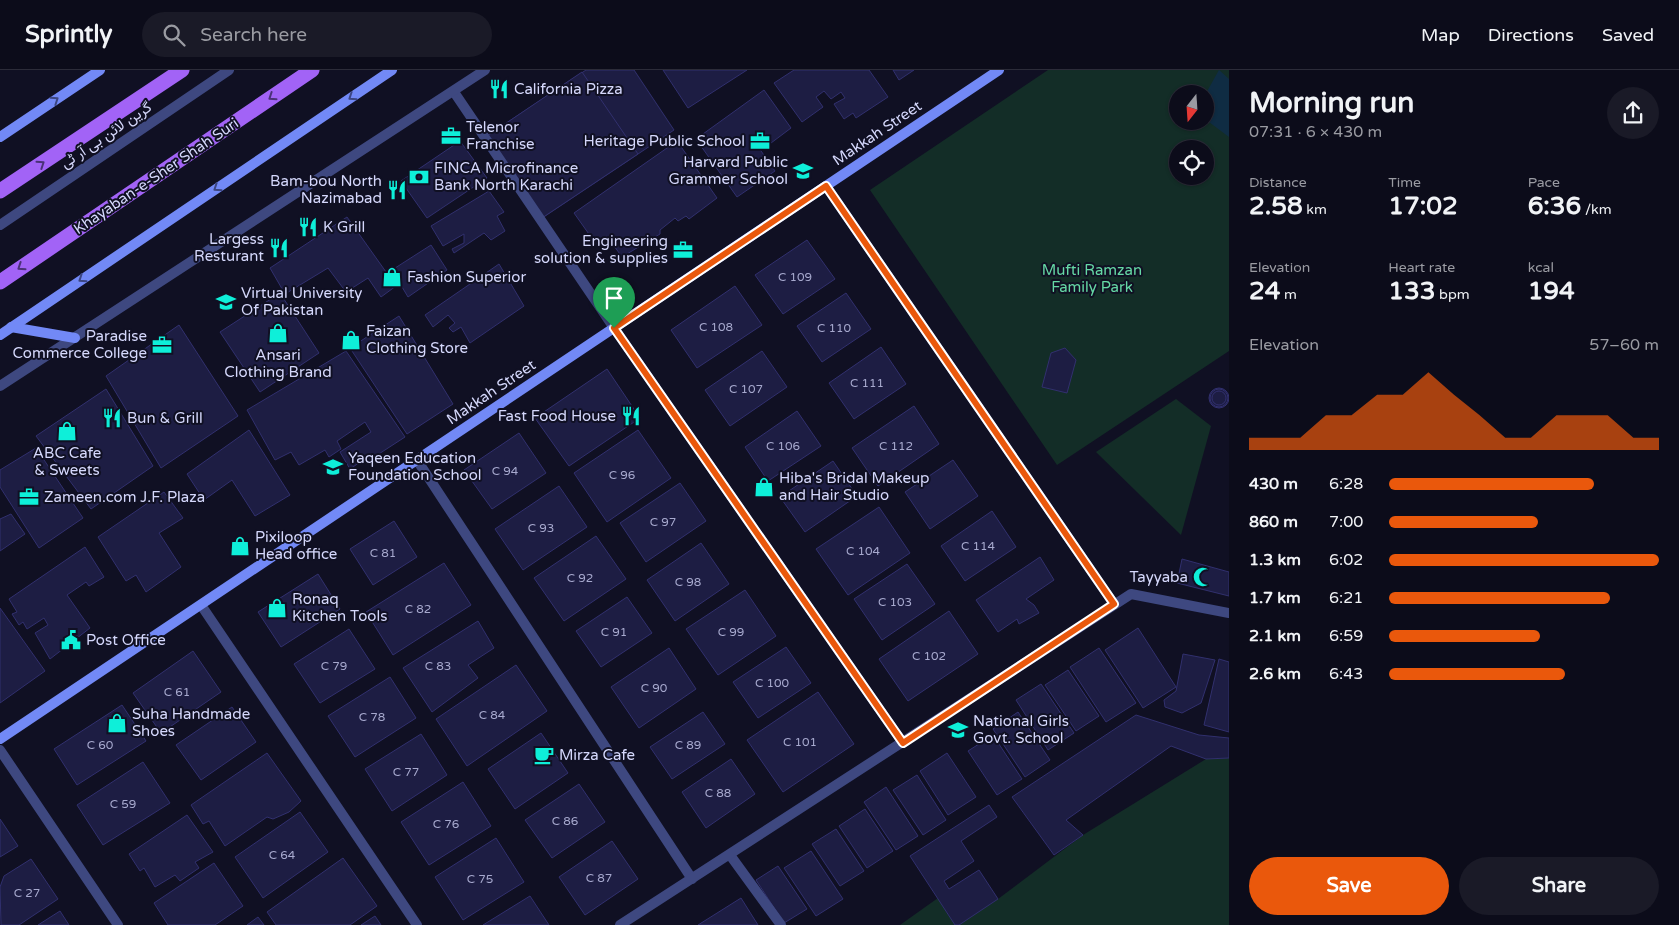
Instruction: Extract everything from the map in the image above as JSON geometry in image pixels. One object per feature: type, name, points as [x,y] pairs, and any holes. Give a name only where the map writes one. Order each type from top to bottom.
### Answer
[{"type":"main road","points":[[0,191],[182,70]]},
{"type":"main road","name":"Khayaban-e-Sher Shah Suri","points":[[0,282],[312,70]]},
{"type":"street","points":[[0,137],[100,70]]},
{"type":"street","name":"گرین لائن بی آر ٹی","points":[[0,225],[229,70]]},
{"type":"street","points":[[0,335],[392,70]]},
{"type":"street","points":[[0,386],[454,92],[485,70]]},
{"type":"street","name":"Makkah Street","points":[[0,739],[999,70]]},
{"type":"street","points":[[454,92],[614,328],[903,743]]},
{"type":"street","points":[[826,186],[1114,604]]},
{"type":"street","points":[[11,327],[75,338]]},
{"type":"street","points":[[417,460],[692,879]]},
{"type":"street","points":[[620,925],[1131,594],[1229,613]]},
{"type":"street","points":[[201,605],[418,925]]},
{"type":"street","points":[[0,750],[118,925]]},
{"type":"street","points":[[730,855],[781,925]]},
{"type":"green space","name":"Mufti Ramzan Family Park","points":[[1048,70],[1229,70],[1229,351],[1057,465],[870,190]]},
{"type":"green space","points":[[1176,399],[1211,426],[1181,535],[1096,452]]},
{"type":"green space","points":[[1229,758],[1229,925],[959,925],[998,899],[1083,835],[1206,759]]},
{"type":"green space","points":[[938,898],[955,925],[900,925]]},
{"type":"water","points":[[1219,70],[1229,79],[1229,137],[1214,126],[1214,85],[1211,85]]},
{"type":"building","points":[[586,70],[634,70],[674,130],[542,218],[487,136]]},
{"type":"building","points":[[663,70],[747,70],[688,108]]},
{"type":"building","points":[[794,70],[869,70],[888,97],[856,118],[853,113],[844,119],[834,104],[845,98],[841,92],[831,99],[824,91],[816,97],[823,107],[802,122],[774,83]]},
{"type":"building","points":[[893,70],[914,70],[899,80]]},
{"type":"building","points":[[582,72],[638,154],[542,218],[487,136]]},
{"type":"building","points":[[764,90],[791,128],[771,143],[763,131],[752,138],[775,171],[737,197],[696,139]]},
{"type":"building","points":[[460,141],[487,178],[427,218],[401,181]]},
{"type":"building","points":[[677,141],[717,198],[689,219],[686,216],[678,221],[675,218],[660,230],[660,234],[622,257],[607,236],[596,244],[574,213]]},
{"type":"building","points":[[489,191],[504,212],[497,216],[505,231],[491,240],[484,233],[454,253],[452,249],[464,243],[464,234],[443,246],[431,226]]},
{"type":"building","points":[[347,217],[396,286],[381,297],[368,278],[346,292],[328,268],[285,294],[270,268]]},
{"type":"building","points":[[807,240],[835,279],[783,314],[755,275]]},
{"type":"building","points":[[431,245],[447,270],[408,297],[392,270]]},
{"type":"building","points":[[499,264],[524,306],[470,343],[461,327],[453,332],[449,328],[455,323],[448,315],[433,327],[425,315]]},
{"type":"building","points":[[735,286],[762,325],[697,368],[671,330]]},
{"type":"building","points":[[280,293],[319,353],[260,392],[220,332]]},
{"type":"building","points":[[846,293],[871,329],[822,362],[797,326]]},
{"type":"building","points":[[399,316],[453,404],[407,434],[350,348]]},
{"type":"building","points":[[179,325],[238,416],[161,468],[106,376]]},
{"type":"building","points":[[881,347],[906,384],[854,419],[829,383]]},
{"type":"building","points":[[1065,348],[1076,360],[1067,393],[1042,387],[1051,353]]},
{"type":"building","points":[[346,351],[405,437],[368,461],[366,458],[350,469],[340,452],[371,432],[365,422],[337,441],[341,449],[329,457],[325,450],[299,465],[291,452],[275,460],[247,410]]},
{"type":"building","points":[[762,351],[787,387],[730,426],[705,390]]},
{"type":"building","points":[[607,369],[640,418],[569,466],[535,418]]},
{"type":"building","points":[[1219,388],[1226,391],[1229,398],[1226,405],[1219,408],[1212,405],[1209,398],[1212,391]]},
{"type":"building","points":[[106,389],[153,466],[91,509],[36,436]]},
{"type":"building","points":[[1219,389],[1225,392],[1228,398],[1225,404],[1219,407],[1213,404],[1210,398],[1213,392]]},
{"type":"building","points":[[1216,391],[1222,391],[1226,398],[1222,405],[1216,405],[1212,401],[1212,395]]},
{"type":"building","points":[[914,406],[939,444],[878,486],[852,448]]},
{"type":"building","points":[[797,411],[821,446],[768,481],[745,447]]},
{"type":"building","points":[[249,430],[290,495],[255,516],[232,480],[204,500],[187,474]]},
{"type":"building","points":[[638,430],[671,478],[607,522],[574,473]]},
{"type":"building","points":[[519,433],[546,473],[492,509],[464,470]]},
{"type":"building","points":[[36,448],[83,518],[39,548],[0,487],[0,470]]},
{"type":"building","points":[[953,460],[978,496],[930,529],[905,492]]},
{"type":"building","points":[[833,461],[857,496],[805,532],[780,497]]},
{"type":"building","points":[[680,483],[706,521],[646,562],[620,523]]},
{"type":"building","points":[[559,486],[587,527],[523,570],[495,529]]},
{"type":"building","points":[[164,492],[183,518],[159,533],[181,567],[146,592],[136,575],[126,581],[98,537]]},
{"type":"building","points":[[879,507],[910,553],[848,595],[816,549]]},
{"type":"building","points":[[992,511],[1016,547],[965,581],[941,546]]},
{"type":"building","points":[[11,514],[25,534],[0,551],[0,519]]},
{"type":"building","points":[[394,521],[417,557],[373,585],[350,549]]},
{"type":"building","points":[[596,536],[626,579],[564,621],[534,578]]},
{"type":"building","points":[[701,543],[729,584],[675,621],[647,580]]},
{"type":"building","points":[[85,547],[104,577],[89,586],[86,582],[67,595],[90,628],[50,659],[35,633],[48,625],[44,618],[27,629],[23,622],[19,625],[12,614],[17,612],[9,599]]},
{"type":"building","points":[[1040,557],[1054,580],[1026,599],[1034,605],[1039,613],[1019,624],[1017,619],[998,632],[976,600]]},
{"type":"building","name":"Tayyaba","points":[[1182,559],[1229,572],[1229,596],[1177,583]]},
{"type":"building","points":[[444,563],[471,605],[393,655],[366,612]]},
{"type":"building","points":[[907,564],[935,604],[882,640],[854,599]]},
{"type":"building","points":[[318,574],[340,609],[281,647],[258,612]]},
{"type":"building","points":[[745,590],[776,636],[718,675],[686,629]]},
{"type":"building","points":[[627,597],[652,633],[601,667],[576,631]]},
{"type":"building","points":[[0,608],[45,671],[0,703]]},
{"type":"building","points":[[949,611],[978,654],[908,701],[879,659]]},
{"type":"building","points":[[478,621],[494,648],[468,665],[478,678],[432,712],[403,668]]},
{"type":"building","points":[[1138,628],[1176,687],[1143,708],[1105,650]]},
{"type":"building","points":[[349,629],[375,669],[320,703],[294,664]]},
{"type":"building","points":[[786,647],[811,683],[758,718],[733,682]]},
{"type":"building","points":[[669,648],[696,689],[639,728],[611,687]]},
{"type":"building","points":[[1099,648],[1136,703],[1106,722],[1070,667]]},
{"type":"building","points":[[193,651],[221,692],[161,733],[133,693]]},
{"type":"building","points":[[1183,654],[1215,660],[1201,703],[1182,713],[1165,707],[1164,700],[1176,691]]},
{"type":"building","points":[[1219,659],[1229,662],[1229,732],[1204,725]]},
{"type":"building","points":[[516,665],[547,711],[467,766],[436,719]]},
{"type":"building","points":[[1068,670],[1099,716],[1076,731],[1045,685]]},
{"type":"building","points":[[390,677],[416,718],[355,757],[328,716]]},
{"type":"building","points":[[1041,684],[1074,733],[1048,750],[1016,700]]},
{"type":"building","points":[[818,692],[854,744],[783,792],[747,740]]},
{"type":"building","points":[[122,705],[146,741],[77,785],[54,749]]},
{"type":"building","points":[[232,707],[256,742],[201,780],[176,745]]},
{"type":"building","points":[[703,712],[725,744],[672,779],[650,747]]},
{"type":"building","points":[[1018,712],[1050,760],[1025,777],[993,729]]},
{"type":"building","points":[[1136,715],[1199,735],[1229,738],[1229,758],[1206,759],[1171,746],[1066,820],[1083,835],[1054,855],[1012,797]]},
{"type":"building","points":[[541,733],[568,773],[515,809],[488,769]]},
{"type":"building","points":[[421,734],[447,775],[392,811],[365,769]]},
{"type":"building","points":[[993,735],[1022,779],[997,795],[968,751]]},
{"type":"building","points":[[267,753],[301,801],[289,812],[273,819],[267,817],[225,846],[209,821],[203,824],[191,805]]},
{"type":"building","points":[[947,753],[976,797],[948,815],[920,771]]},
{"type":"building","points":[[731,759],[755,794],[706,828],[682,792]]},
{"type":"building","points":[[143,762],[170,803],[103,845],[77,805]]},
{"type":"building","points":[[917,775],[946,820],[923,835],[893,790]]},
{"type":"building","points":[[463,782],[491,826],[429,865],[401,822]]},
{"type":"building","points":[[579,784],[605,822],[552,858],[525,820]]},
{"type":"building","points":[[886,787],[918,836],[896,850],[864,802]]},
{"type":"building","points":[[989,805],[997,817],[961,841],[974,861],[944,881],[949,889],[979,870],[998,899],[959,925],[955,925],[910,856]]},
{"type":"building","points":[[865,809],[893,851],[867,868],[839,826]]},
{"type":"building","points":[[300,812],[328,852],[263,898],[235,857]]},
{"type":"building","points":[[187,815],[213,852],[195,862],[199,868],[180,881],[175,875],[155,887],[144,868],[140,871],[129,854]]},
{"type":"building","points":[[0,819],[18,846],[0,857]]},
{"type":"building","points":[[836,829],[864,871],[840,886],[812,844]]},
{"type":"building","points":[[496,838],[524,882],[463,920],[435,877]]},
{"type":"building","points":[[612,841],[638,879],[585,915],[559,877]]},
{"type":"building","points":[[811,851],[843,899],[816,916],[784,868]]},
{"type":"building","points":[[343,858],[377,906],[350,925],[276,925],[267,912]]},
{"type":"building","points":[[31,859],[58,899],[19,925],[1,925],[0,887],[4,876]]},
{"type":"building","points":[[214,863],[243,906],[215,925],[168,925],[154,903]]},
{"type":"building","points":[[778,866],[807,909],[784,923],[756,880]]},
{"type":"building","points":[[530,896],[549,925],[483,925]]},
{"type":"building","points":[[741,898],[758,925],[698,925]]},
{"type":"building","points":[[60,911],[69,925],[38,925]]},
{"type":"building","points":[[375,916],[381,925],[361,925]]},
{"type":"building","points":[[258,917],[264,925],[247,925]]},
{"type":"place","name":"California Pizza","points":[[499,89]]},
{"type":"place","name":"Telenor Franchise","points":[[451,136]]},
{"type":"place","name":"Heritage Public School","points":[[760,141]]},
{"type":"place","name":"Harvard Public Grammer School","points":[[803,171]]},
{"type":"place","name":"FINCA Microfinance Bank North Karachi","points":[[419,177]]},
{"type":"place","name":"Bam-bou North Nazimabad","points":[[397,190]]},
{"type":"place","name":"K Grill","points":[[308,227]]},
{"type":"place","name":"Largess Resturant","points":[[279,248]]},
{"type":"place","name":"Engineering solution & supplies","points":[[683,250]]},
{"type":"place","name":"Fashion Superior","points":[[392,277]]},
{"type":"place","name":"Virtual University Of Pakistan","points":[[226,302]]},
{"type":"place","name":"Ansari Clothing Brand","points":[[278,333]]},
{"type":"place","name":"Faizan Clothing Store","points":[[351,340]]},
{"type":"place","name":"Paradise Commerce College","points":[[162,345]]},
{"type":"place","name":"Fast Food House","points":[[631,416]]},
{"type":"place","name":"Bun & Grill","points":[[112,418]]},
{"type":"place","name":"ABC Cafe & Sweets","points":[[67,431]]},
{"type":"place","name":"Yaqeen Education Foundation School","points":[[333,467]]},
{"type":"place","name":"Hiba's Bridal Makeup and Hair Studio","points":[[764,487]]},
{"type":"place","name":"Zameen.com J.F. Plaza","points":[[29,497]]},
{"type":"place","name":"Pixiloop Head office","points":[[240,546]]},
{"type":"place","name":"Tayyaba","points":[[1203,577]]},
{"type":"place","name":"Ronaq Kitchen Tools","points":[[277,608]]},
{"type":"place","name":"Post Office","points":[[71,640]]},
{"type":"place","name":"Suha Handmade Shoes","points":[[117,723]]},
{"type":"place","name":"National Girls Govt. School","points":[[958,730]]},
{"type":"place","name":"Mirza Cafe","points":[[544,755]]},
{"type":"route","points":[[826,186],[1114,604],[903,743],[614,328],[826,186]]}]
